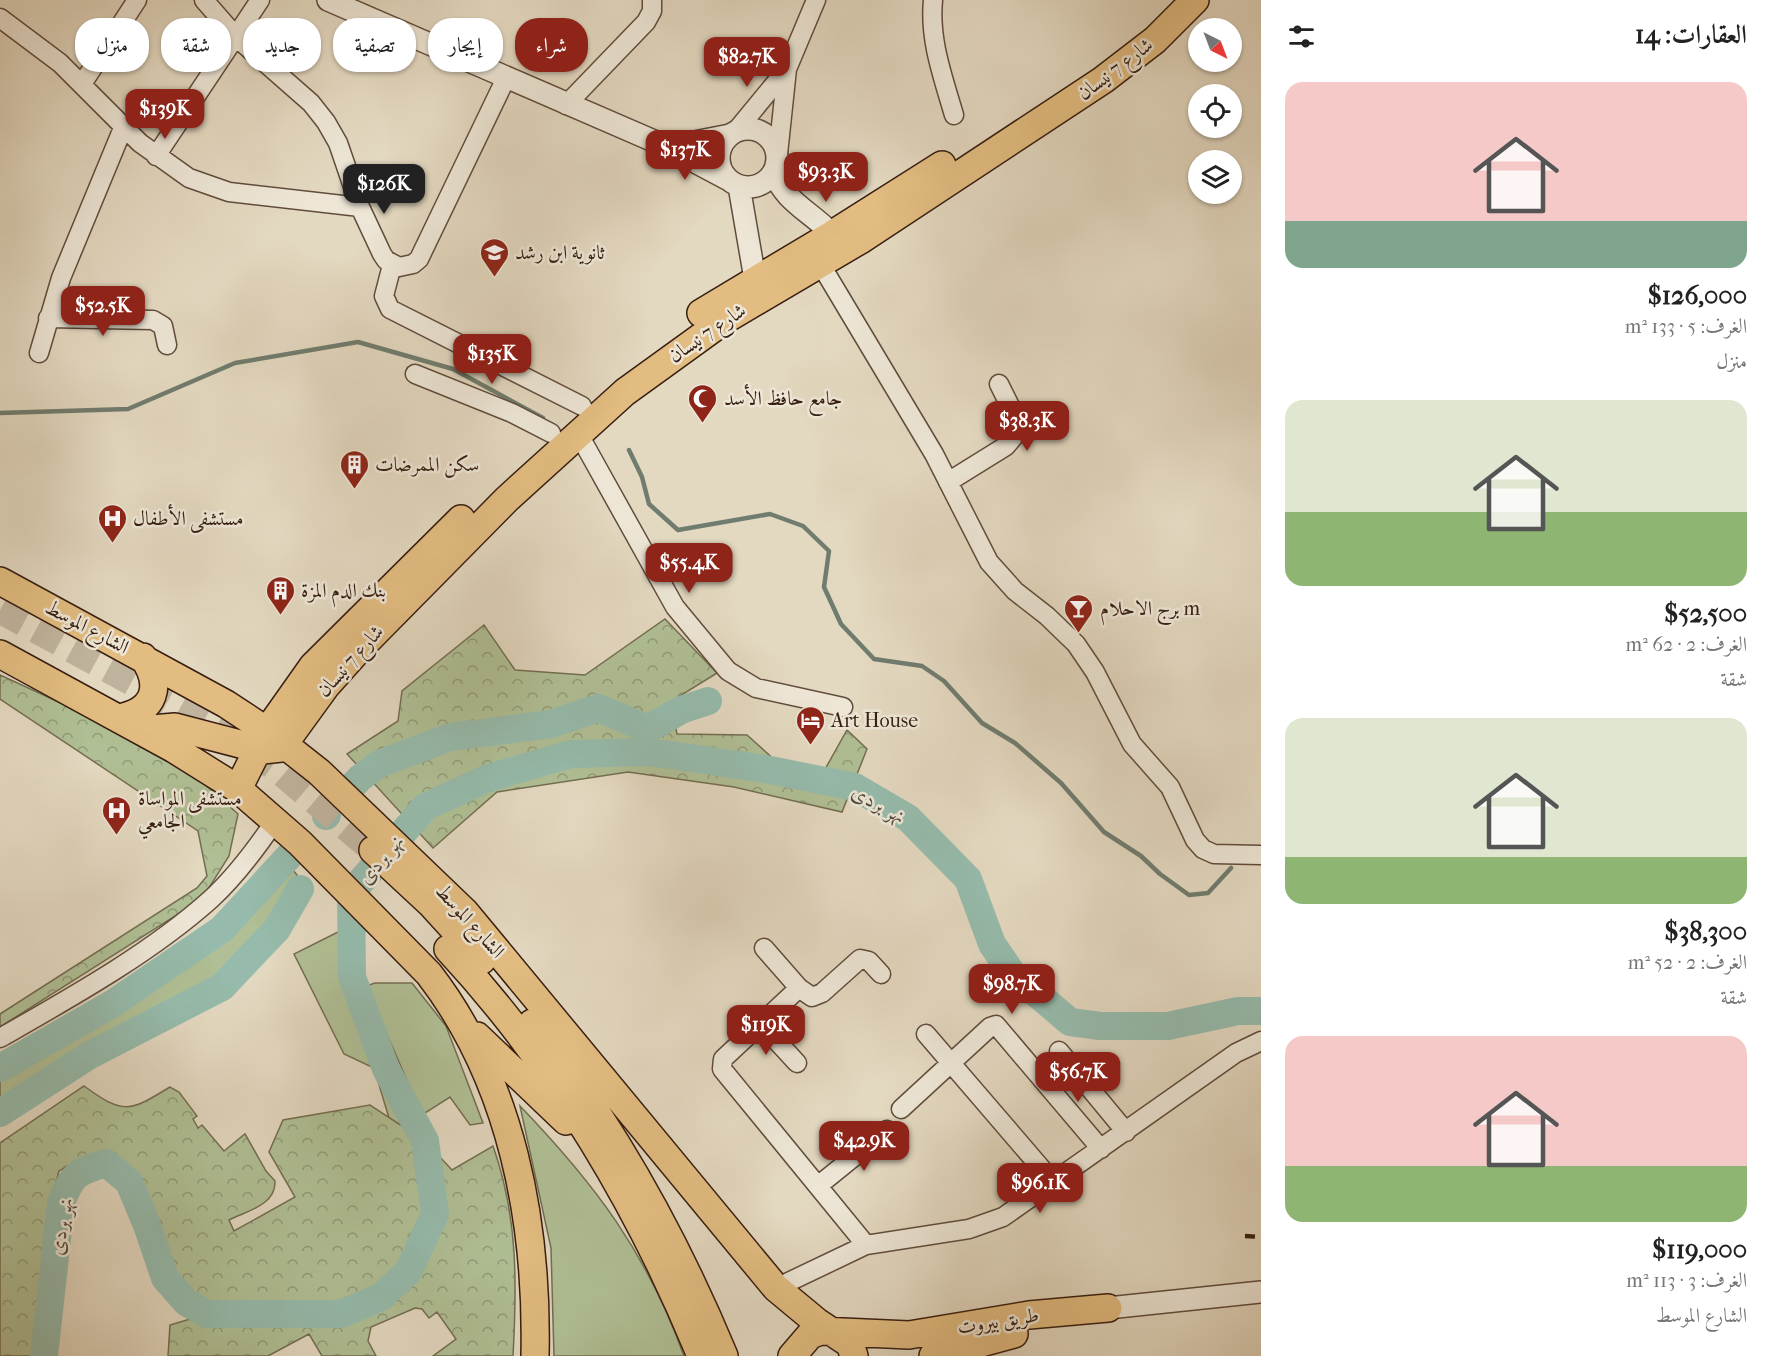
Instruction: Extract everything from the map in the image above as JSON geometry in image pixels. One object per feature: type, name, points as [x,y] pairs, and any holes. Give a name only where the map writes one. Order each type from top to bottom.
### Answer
[{"type":"main road","name":"شارع 7 نيسان","points":[[270,741],[312,704],[341,667],[507,499],[578,433],[760,287],[820,265],[838,242],[1096,66],[1145,26],[1171,0]]},
{"type":"main road","name":"شارع 7 نيسان","points":[[270,741],[289,697],[320,659],[551,433],[671,334],[838,242],[1103,80],[1155,40],[1195,0]]},
{"type":"main road","name":"الشارع الموسط","points":[[0,581],[143,657],[270,741],[398,845],[465,912],[556,1038],[650,1201],[684,1292]]},
{"type":"main road","points":[[0,654],[129,724],[238,789],[307,849],[429,974],[463,1022],[595,1148]]},
{"type":"main road","points":[[129,724],[152,698],[153,675],[143,657]]},
{"type":"main road","points":[[129,724],[270,741],[238,789]]},
{"type":"main road","name":"الشارع الموسط","points":[[724,1356],[538,1060],[487,994],[368,856],[464,939],[556,1038],[776,1287],[850,1344],[854,1356]]},
{"type":"main road","points":[[463,1022],[495,1093],[527,1211],[535,1287],[535,1356]]},
{"type":"main road","points":[[684,1292],[701,1356]]},
{"type":"main road","name":"طريق بيروت","points":[[830,1330],[871,1335],[909,1335],[1029,1315],[1108,1308]]},
{"type":"main road","name":"طريق بيروت","points":[[936,1356],[1108,1308]]},
{"type":"main road","points":[[792,1356],[810,1335],[830,1330]]},
{"type":"street","points":[[82,84],[137,0]]},
{"type":"street","points":[[204,0],[237,38],[311,103],[322,117],[338,143],[360,207],[382,254],[392,265],[406,267],[419,259],[506,78]]},
{"type":"street","points":[[156,156],[237,38],[260,0]]},
{"type":"street","points":[[328,0],[663,145],[733,183],[759,186],[776,164],[787,69],[816,0]]},
{"type":"street","points":[[567,105],[646,22],[652,10],[652,0]]},
{"type":"street","points":[[933,0],[931,21],[934,43],[954,115]]},
{"type":"street","points":[[0,18],[36,44],[82,84],[123,128],[156,156],[189,178],[229,192],[360,207]]},
{"type":"street","points":[[760,287],[733,183],[719,164],[718,156],[720,148],[787,69]]},
{"type":"street","points":[[39,353],[48,318],[87,211],[123,128]]},
{"type":"street","points":[[663,145],[696,142],[754,129],[762,132],[775,145],[776,164],[786,195],[838,242]]},
{"type":"street","points":[[392,265],[384,296],[390,309],[582,406]]},
{"type":"street","points":[[820,265],[948,482],[989,562],[1015,591],[1047,616],[1076,644],[1095,672],[1132,744],[1170,787],[1195,840],[1203,849],[1214,854],[1261,855]]},
{"type":"street","points":[[48,318],[153,320],[163,326],[167,345]]},
{"type":"street","points":[[415,374],[512,413],[551,433]]},
{"type":"street","points":[[948,482],[1005,447],[1017,433],[1015,416],[999,384]]},
{"type":"street","points":[[578,433],[675,607],[729,671],[756,687],[843,706]]},
{"type":"street","points":[[0,1038],[141,951],[188,917],[245,862],[275,821]]},
{"type":"street","points":[[764,948],[807,996],[817,997],[860,959],[869,961],[881,974]]},
{"type":"street","points":[[799,988],[723,1059],[723,1070],[866,1245]]},
{"type":"street","points":[[761,1024],[797,1063]]},
{"type":"street","points":[[901,1109],[990,1027],[996,1025],[1101,1149]]},
{"type":"street","points":[[926,1034],[1054,1182]]},
{"type":"street","points":[[776,1287],[866,1245],[989,1223],[1019,1207],[1236,1053],[1261,1041]]},
{"type":"street","points":[[1059,1051],[1125,1132]]},
{"type":"street","points":[[819,1185],[886,1130]]},
{"type":"street","name":"طريق بيروت","points":[[1108,1308],[1261,1292]]},
{"type":"green space","points":[[665,619],[717,673],[670,702],[677,734],[747,735],[777,762],[824,771],[847,730],[867,749],[842,812],[734,787],[628,772],[497,792],[433,848],[347,754],[398,721],[402,691],[484,625],[515,670],[585,675]]},
{"type":"green space","points":[[0,675],[171,754],[238,814],[229,856],[202,899],[0,1027],[0,1014],[197,888],[207,876],[198,831],[0,699]]},
{"type":"green space","points":[[291,868],[297,875],[276,928],[219,986],[95,1049],[0,1112],[0,1077],[114,1012],[227,933]]},
{"type":"green space","points":[[342,930],[345,977],[407,1129],[389,1118],[374,1068],[344,1054],[294,954]]},
{"type":"green space","points":[[375,983],[412,983],[446,1026],[483,1123],[470,1125],[450,1097],[422,1115],[366,986]]},
{"type":"green space","points":[[84,1086],[109,1102],[127,1107],[145,1101],[170,1087],[179,1092],[197,1116],[193,1119],[198,1128],[202,1125],[224,1151],[245,1134],[266,1171],[275,1181],[271,1196],[266,1202],[229,1220],[234,1231],[295,1197],[269,1152],[283,1120],[370,1105],[425,1141],[452,1170],[493,1146],[507,1198],[514,1250],[513,1356],[433,1356],[456,1339],[437,1312],[429,1318],[422,1309],[415,1308],[371,1327],[368,1341],[376,1356],[322,1356],[309,1334],[268,1356],[168,1356],[170,1325],[207,1314],[208,1311],[185,1296],[172,1280],[144,1202],[125,1170],[111,1160],[90,1157],[59,1171],[49,1210],[35,1356],[0,1356],[0,1143]]},
{"type":"green space","points":[[520,1106],[572,1163],[636,1252],[653,1284],[684,1356],[554,1356],[551,1248]]},
{"type":"waterway","points":[[0,413],[128,409],[235,363],[358,342],[453,369],[543,418]]},
{"type":"waterway","points":[[629,450],[642,477],[649,504],[678,530],[770,514],[803,526],[829,551],[824,587],[841,624],[874,659],[922,666],[944,681],[982,723],[1015,743],[1061,783],[1104,832],[1141,856],[1160,874],[1189,895],[1208,893],[1231,868]]},
{"type":"waterway","points":[[346,793],[360,778],[379,764],[450,737],[551,724],[598,708],[648,729],[681,710],[708,701]]},
{"type":"waterway","name":"نهر بردى","points":[[44,1356],[61,1202],[77,1175],[106,1163],[129,1182],[165,1278],[186,1302],[207,1314],[341,1314],[381,1297],[408,1272],[435,1214],[425,1141],[386,1069],[352,977],[351,893],[425,807],[488,778],[571,754],[650,752],[765,769],[855,787],[908,818],[968,879],[992,944],[1020,985],[1036,993],[1070,1022],[1100,1026],[1168,1026],[1238,1011],[1261,1011]]},
{"type":"waterway","points":[[0,1068],[112,1004],[222,929],[292,853]]},
{"type":"waterway","points":[[0,1113],[90,1055],[222,987],[277,929],[300,889]]},
{"type":"tunnel","points":[[0,610],[230,736],[278,770],[373,850]]},
{"type":"railway","points":[[1245,1236],[1261,1237]]},
{"type":"place","name":"ثانوية ابن رشد","points":[[494,278]]},
{"type":"place","name":"جامع حافظ الأسد","points":[[703,424]]},
{"type":"place","name":"سكن الممرضات","points":[[354,490]]},
{"type":"place","name":"مستشفى الأطفال","points":[[112,544]]},
{"type":"place","name":"بنك الدم المزة","points":[[280,616]]},
{"type":"place","name":"برج الاحلام m","points":[[1079,634]]},
{"type":"place","name":"Art House","points":[[810,746]]},
{"type":"place","name":"مستشفى المواساة الجامعي","points":[[117,836]]}]
